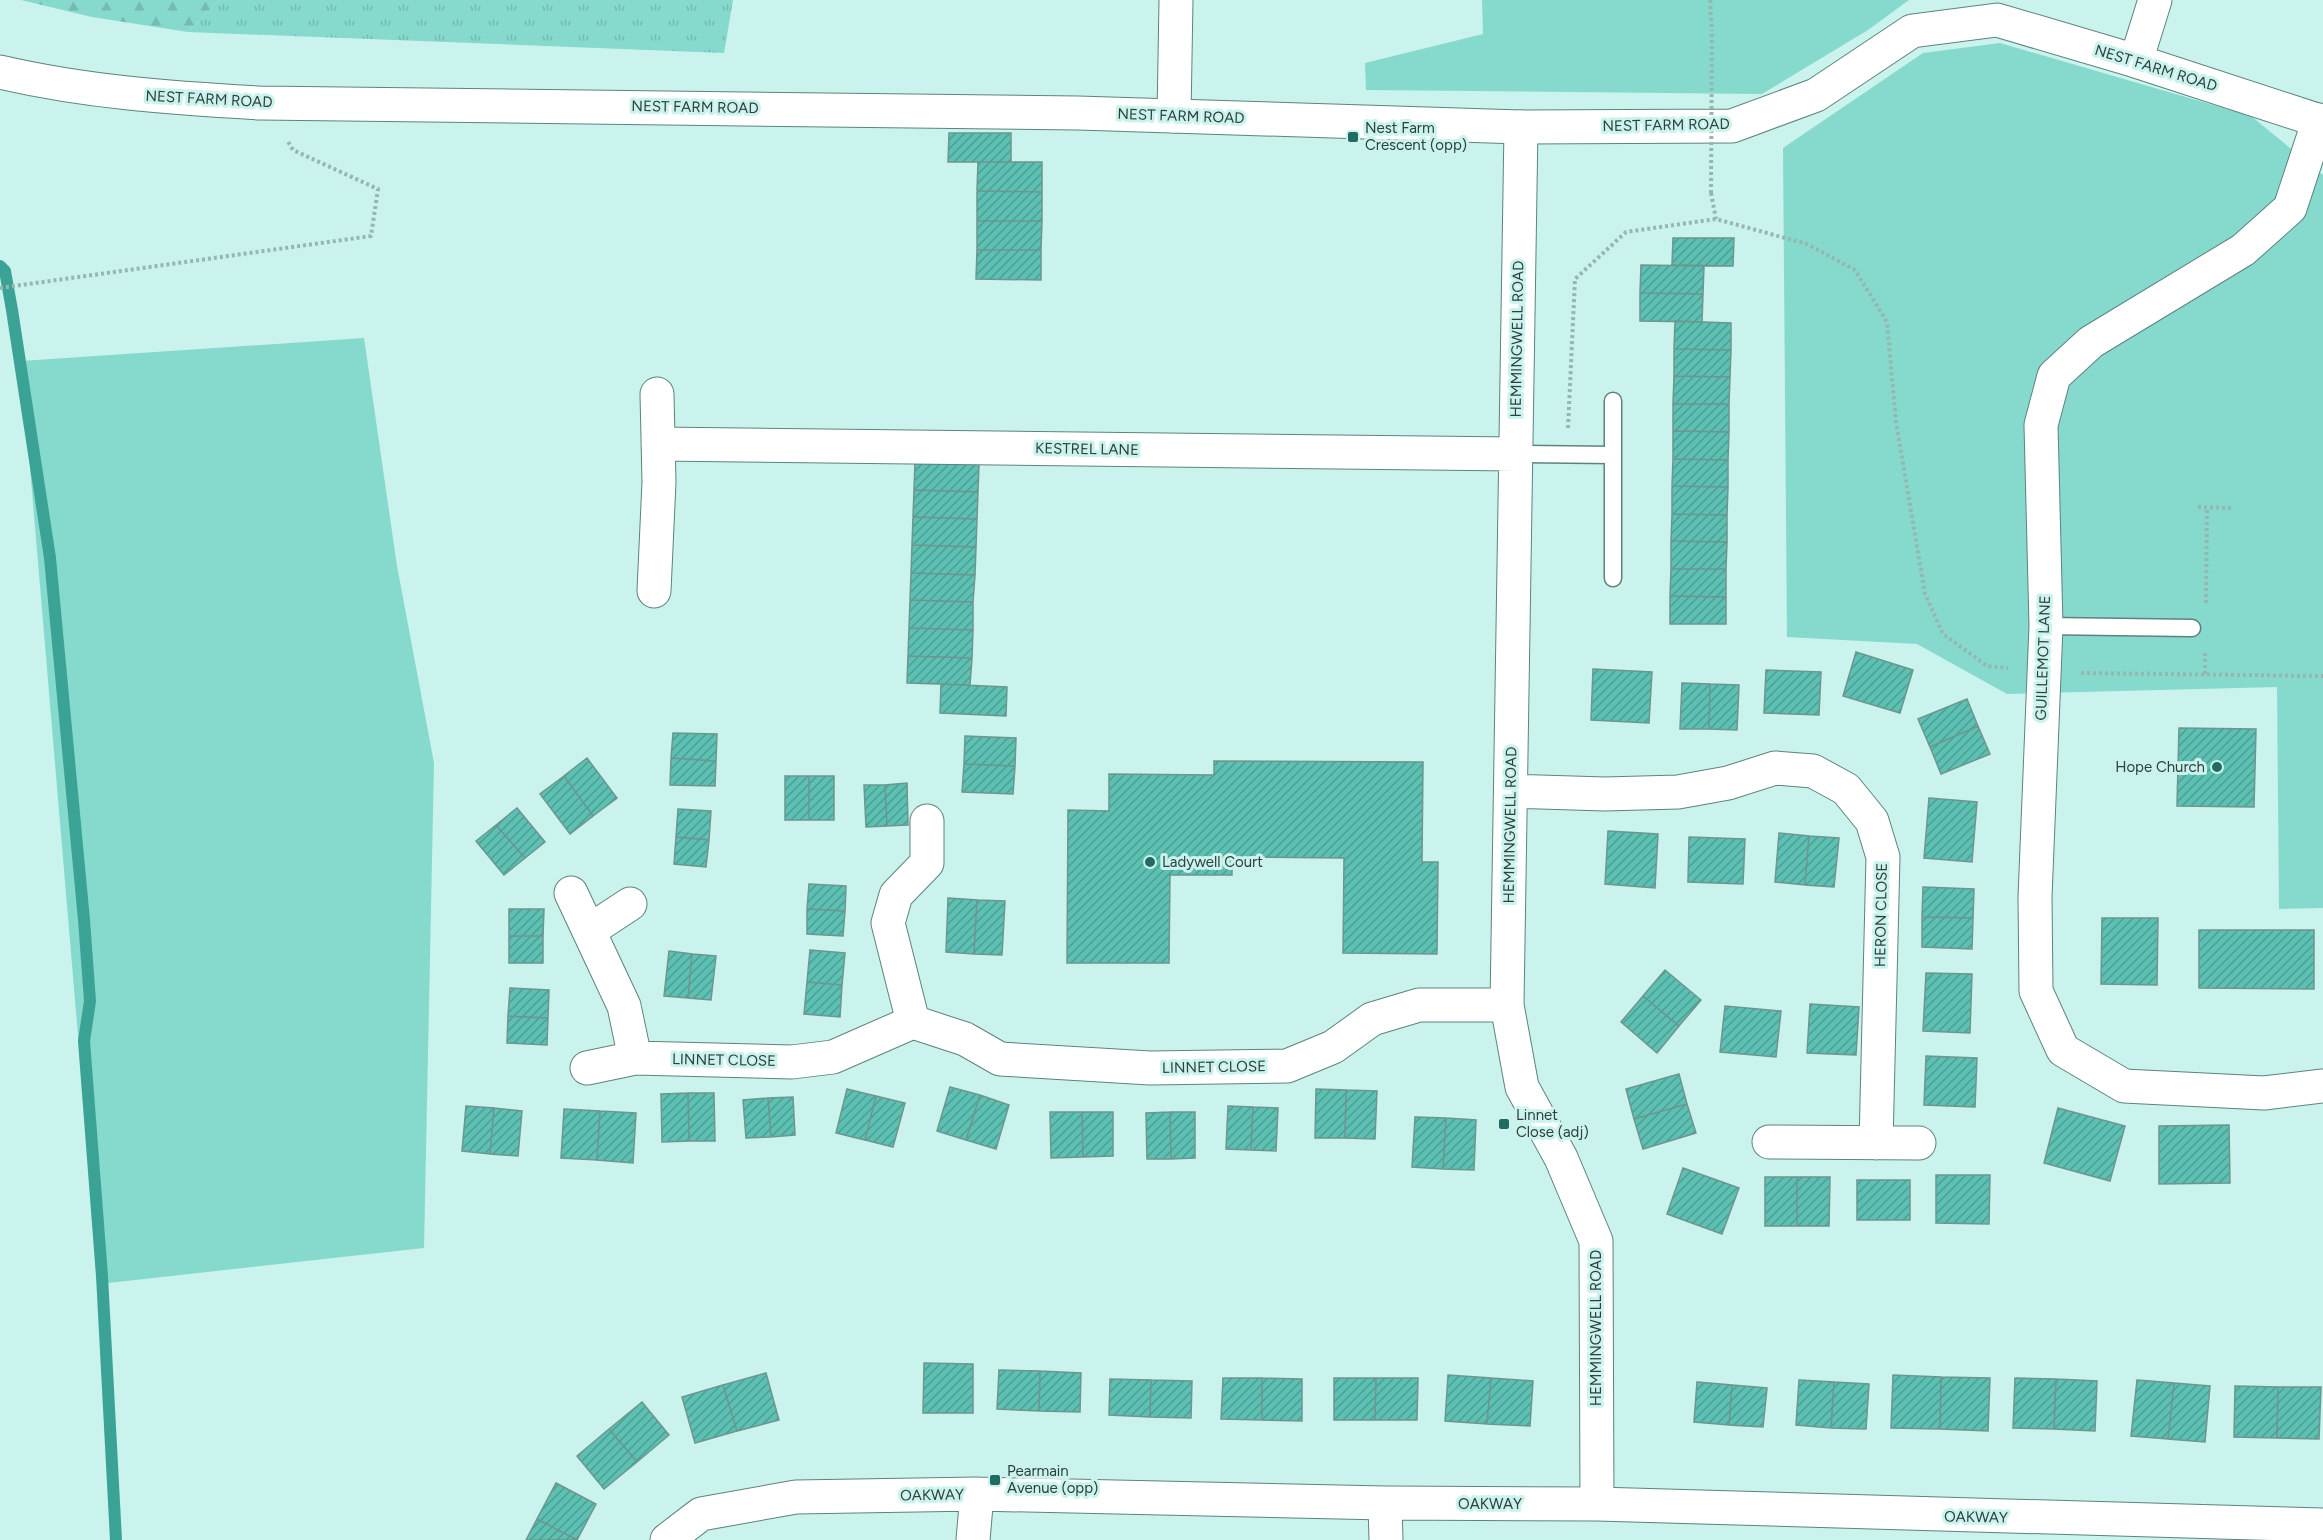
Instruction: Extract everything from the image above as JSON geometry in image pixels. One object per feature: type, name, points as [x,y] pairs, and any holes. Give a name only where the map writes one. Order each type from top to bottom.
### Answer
[{"type":"street","points":[[1174,116],[1176,0]]},
{"type":"street","points":[[2136,61],[2155,0]]},
{"type":"street","name":"NEST FARM ROAD","points":[[0,72],[57,85],[158,98],[267,103],[1174,116],[1521,127],[1732,126],[1816,94],[1912,31],[1996,20],[2136,61],[2321,121]]},
{"type":"street","name":"GUILLEMOT LANE","points":[[2321,121],[2290,208],[2243,250],[2091,342],[2054,376],[2041,425],[2046,626],[2034,897],[2036,991],[2063,1050],[2124,1086],[2264,1094],[2323,1086]]},
{"type":"street","name":"HEMMINGWELL ROAD","points":[[1521,127],[1507,1005],[1522,1087],[1561,1158],[1596,1241],[1597,1504]]},
{"type":"street","points":[[654,591],[659,482],[657,394]]},
{"type":"street","name":"KESTREL LANE","points":[[658,444],[1515,454]]},
{"type":"street","name":"HERON CLOSE","points":[[1511,791],[1605,794],[1677,792],[1728,783],[1774,768],[1813,771],[1846,789],[1872,821],[1883,857],[1876,1143]]},
{"type":"street","points":[[913,1023],[888,923],[896,895],[927,863],[927,821]]},
{"type":"street","points":[[571,893],[624,1006],[635,1058]]},
{"type":"street","points":[[589,931],[630,904]]},
{"type":"street","name":"LINNET CLOSE","points":[[587,1068],[635,1058],[792,1062],[833,1057],[913,1023],[965,1039],[1000,1059],[1150,1068],[1287,1066],[1333,1047],[1372,1019],[1419,1005],[1507,1005]]},
{"type":"street","points":[[1769,1142],[1919,1143]]},
{"type":"street","points":[[974,1540],[977,1494]]},
{"type":"street","name":"OAKWAY","points":[[667,1540],[701,1514],[796,1497],[977,1494],[1385,1503],[1597,1504],[1812,1526],[2323,1525]]},
{"type":"street","points":[[1385,1503],[1386,1540]]},
{"type":"lane","points":[[1613,401],[1613,578]]},
{"type":"lane","points":[[1515,454],[1612,455]]},
{"type":"lane","points":[[2046,626],[2192,628]]},
{"type":"path","points":[[1710,0],[1712,193],[1716,219]]},
{"type":"path","points":[[0,288],[371,236],[378,189],[293,150],[267,103]]},
{"type":"path","points":[[1567,453],[1575,279],[1626,232],[1716,219],[1807,244],[1855,270],[1887,322],[1896,422],[1925,594],[1943,634],[1987,666],[2043,672],[2323,676]]},
{"type":"path","points":[[2198,507],[2234,508]]},
{"type":"path","points":[[2206,615],[2207,508]]},
{"type":"path","points":[[2205,651],[2205,674]]},
{"type":"green space","points":[[21,0],[219,0],[188,32],[92,17]]},
{"type":"green space","points":[[219,0],[733,0],[724,53],[188,32]]},
{"type":"green space","points":[[1482,0],[1909,0],[1868,30],[1762,94],[1366,90],[1365,63],[1483,34]]},
{"type":"green space","points":[[2000,43],[2251,116],[2323,175],[2323,908],[2279,909],[2277,687],[2007,694],[1917,644],[1787,637],[1783,148],[1923,53]]},
{"type":"green space","points":[[364,338],[397,566],[434,763],[424,1248],[99,1284],[21,361]]},
{"type":"building","points":[[949,133],[1011,133],[1011,162],[948,162]]},
{"type":"building","points":[[978,162],[1042,162],[1042,192],[977,191]]},
{"type":"building","points":[[977,191],[1042,192],[1042,221],[977,221]]},
{"type":"building","points":[[977,221],[1042,221],[1041,250],[977,250]]},
{"type":"building","points":[[1673,238],[1734,238],[1733,266],[1672,265]]},
{"type":"building","points":[[977,250],[1041,250],[1041,280],[976,279]]},
{"type":"building","points":[[1641,265],[1704,266],[1703,294],[1640,293]]},
{"type":"building","points":[[1640,293],[1703,294],[1702,322],[1640,321]]},
{"type":"building","points":[[1675,321],[1731,323],[1731,350],[1674,349]]},
{"type":"building","points":[[1674,349],[1731,350],[1730,377],[1674,376]]},
{"type":"building","points":[[1674,376],[1730,377],[1729,404],[1673,404]]},
{"type":"building","points":[[1673,404],[1729,404],[1729,432],[1673,431]]},
{"type":"building","points":[[1673,431],[1729,432],[1728,460],[1673,459]]},
{"type":"building","points":[[1673,459],[1728,460],[1728,487],[1672,486]]},
{"type":"building","points":[[915,462],[979,464],[978,492],[914,490]]},
{"type":"building","points":[[1672,486],[1728,487],[1727,515],[1672,514]]},
{"type":"building","points":[[914,490],[978,492],[977,519],[913,517]]},
{"type":"building","points":[[1672,514],[1727,515],[1727,542],[1671,541]]},
{"type":"building","points":[[913,517],[977,519],[976,547],[912,545]]},
{"type":"building","points":[[1671,541],[1727,542],[1726,569],[1671,569]]},
{"type":"building","points":[[912,545],[976,547],[975,575],[911,573]]},
{"type":"building","points":[[1671,569],[1726,569],[1726,597],[1670,596]]},
{"type":"building","points":[[911,573],[975,575],[973,602],[910,600]]},
{"type":"building","points":[[1670,596],[1726,597],[1726,624],[1670,624]]},
{"type":"building","points":[[910,600],[973,602],[973,630],[909,628]]},
{"type":"building","points":[[909,628],[973,630],[972,658],[908,656]]},
{"type":"building","points":[[1856,652],[1913,670],[1900,713],[1843,696]]},
{"type":"building","points":[[908,656],[972,658],[970,685],[907,683]]},
{"type":"building","points":[[1593,669],[1652,672],[1649,723],[1591,720]]},
{"type":"building","points":[[1766,670],[1821,672],[1819,715],[1764,713]]},
{"type":"building","points":[[1682,683],[1710,684],[1709,729],[1680,729]]},
{"type":"building","points":[[941,684],[1007,687],[1006,716],[940,713]]},
{"type":"building","points":[[1710,684],[1739,685],[1737,730],[1709,729]]},
{"type":"building","points":[[1967,699],[1978,726],[1930,747],[1918,719]]},
{"type":"building","points":[[1978,726],[1990,754],[1941,774],[1930,747]]},
{"type":"building","name":"Hope Church","points":[[2179,728],[2256,729],[2254,807],[2177,806]]},
{"type":"building","points":[[673,733],[717,734],[716,761],[671,758]]},
{"type":"building","points":[[965,736],[1016,738],[1015,766],[964,764]]},
{"type":"building","points":[[587,758],[617,798],[593,816],[564,776]]},
{"type":"building","points":[[671,758],[716,761],[715,786],[670,785]]},
{"type":"building","name":"Ladywell Court","points":[[1214,761],[1423,762],[1422,862],[1438,862],[1437,954],[1343,953],[1344,858],[1232,857],[1232,875],[1170,875],[1169,963],[1067,963],[1068,810],[1109,811],[1109,774],[1214,775]]},
{"type":"building","points":[[964,764],[1015,766],[1013,794],[962,792]]},
{"type":"building","points":[[564,776],[593,816],[570,834],[540,794]]},
{"type":"building","points":[[785,776],[809,776],[809,820],[785,820]]},
{"type":"building","points":[[809,776],[834,776],[834,820],[809,820]]},
{"type":"building","points":[[907,783],[908,825],[887,826],[885,785]]},
{"type":"building","points":[[864,785],[885,785],[887,826],[866,827]]},
{"type":"building","points":[[1929,798],[1977,802],[1972,862],[1924,858]]},
{"type":"building","points":[[517,808],[545,842],[525,858],[496,825]]},
{"type":"building","points":[[678,809],[711,811],[709,840],[676,837]]},
{"type":"building","points":[[496,825],[525,858],[504,875],[476,841]]},
{"type":"building","points":[[1608,831],[1658,834],[1655,888],[1605,884]]},
{"type":"building","points":[[1779,833],[1809,836],[1805,885],[1775,882]]},
{"type":"building","points":[[1809,836],[1839,838],[1834,887],[1805,885]]},
{"type":"building","points":[[676,837],[709,840],[706,867],[674,864]]},
{"type":"building","points":[[1689,837],[1745,839],[1743,884],[1688,882]]},
{"type":"building","points":[[809,884],[846,886],[845,911],[807,909]]},
{"type":"building","points":[[1923,887],[1974,889],[1973,918],[1922,917]]},
{"type":"building","points":[[948,898],[977,900],[974,954],[946,952]]},
{"type":"building","points":[[977,900],[1005,901],[1002,955],[974,954]]},
{"type":"building","points":[[509,909],[544,909],[543,936],[509,936]]},
{"type":"building","points":[[807,909],[845,911],[843,936],[807,934]]},
{"type":"building","points":[[1922,917],[1973,918],[1972,949],[1922,947]]},
{"type":"building","points":[[2102,918],[2158,918],[2157,985],[2101,984]]},
{"type":"building","points":[[2199,930],[2314,930],[2314,989],[2199,988]]},
{"type":"building","points":[[509,936],[543,936],[543,963],[509,963]]},
{"type":"building","points":[[810,950],[845,953],[842,985],[807,982]]},
{"type":"building","points":[[669,951],[692,954],[688,998],[664,996]]},
{"type":"building","points":[[692,954],[716,956],[711,1000],[688,998]]},
{"type":"building","points":[[1665,970],[1701,1000],[1679,1026],[1643,996]]},
{"type":"building","points":[[1926,973],[1972,974],[1970,1033],[1923,1031]]},
{"type":"building","points":[[807,982],[842,985],[840,1017],[804,1014]]},
{"type":"building","points":[[510,988],[549,990],[548,1018],[508,1016]]},
{"type":"building","points":[[1643,996],[1679,1026],[1657,1053],[1621,1022]]},
{"type":"building","points":[[1810,1004],[1859,1007],[1856,1055],[1807,1053]]},
{"type":"building","points":[[1725,1006],[1781,1011],[1776,1057],[1720,1052]]},
{"type":"building","points":[[508,1016],[548,1018],[547,1045],[507,1043]]},
{"type":"building","points":[[1926,1056],[1977,1058],[1975,1107],[1924,1105]]},
{"type":"building","points":[[1679,1074],[1687,1104],[1634,1119],[1626,1089]]},
{"type":"building","points":[[950,1087],[980,1095],[966,1140],[937,1131]]},
{"type":"building","points":[[847,1089],[876,1096],[865,1140],[836,1133]]},
{"type":"building","points":[[1316,1089],[1346,1090],[1345,1138],[1315,1138]]},
{"type":"building","points":[[1346,1090],[1377,1091],[1375,1139],[1345,1138]]},
{"type":"building","points":[[688,1093],[689,1141],[662,1142],[661,1094]]},
{"type":"building","points":[[688,1093],[714,1093],[715,1141],[689,1141]]},
{"type":"building","points":[[980,1095],[1009,1105],[996,1149],[966,1140]]},
{"type":"building","points":[[876,1096],[905,1103],[893,1147],[865,1140]]},
{"type":"building","points":[[793,1097],[795,1135],[771,1137],[768,1098]]},
{"type":"building","points":[[768,1098],[771,1137],[746,1138],[743,1100]]},
{"type":"building","points":[[1687,1104],[1696,1133],[1643,1149],[1634,1119]]},
{"type":"building","points":[[466,1106],[494,1108],[490,1154],[462,1151]]},
{"type":"building","points":[[1228,1106],[1253,1107],[1251,1150],[1226,1149]]},
{"type":"building","points":[[1253,1107],[1278,1108],[1276,1151],[1251,1150]]},
{"type":"building","points":[[494,1108],[522,1111],[518,1156],[490,1154]]},
{"type":"building","points":[[2058,1108],[2125,1126],[2110,1181],[2044,1163]]},
{"type":"building","points":[[564,1109],[600,1111],[597,1160],[561,1158]]},
{"type":"building","points":[[600,1111],[636,1113],[633,1163],[597,1160]]},
{"type":"building","points":[[1050,1112],[1082,1112],[1083,1157],[1051,1158]]},
{"type":"building","points":[[1082,1112],[1113,1112],[1113,1156],[1083,1157]]},
{"type":"building","points":[[1170,1112],[1171,1159],[1147,1159],[1146,1113]]},
{"type":"building","points":[[1170,1112],[1195,1112],[1195,1158],[1171,1159]]},
{"type":"building","points":[[1415,1117],[1446,1118],[1443,1169],[1412,1167]]},
{"type":"building","points":[[1446,1118],[1476,1120],[1474,1170],[1443,1169]]},
{"type":"building","points":[[2229,1125],[2230,1183],[2159,1184],[2159,1126]]},
{"type":"building","points":[[1683,1168],[1739,1188],[1722,1234],[1667,1214]]},
{"type":"building","points":[[1936,1175],[1990,1175],[1989,1224],[1936,1223]]},
{"type":"building","points":[[1765,1177],[1797,1177],[1797,1226],[1765,1226]]},
{"type":"building","points":[[1797,1177],[1830,1177],[1829,1226],[1797,1226]]},
{"type":"building","points":[[1857,1180],[1910,1180],[1910,1220],[1857,1220]]},
{"type":"building","points":[[924,1363],[973,1364],[973,1413],[923,1413]]},
{"type":"building","points":[[999,1370],[1040,1371],[1039,1411],[997,1409]]},
{"type":"building","points":[[1040,1371],[1081,1373],[1080,1412],[1039,1411]]},
{"type":"building","points":[[766,1373],[779,1420],[737,1431],[723,1385]]},
{"type":"building","points":[[1448,1375],[1491,1378],[1487,1424],[1445,1421]]},
{"type":"building","points":[[1893,1375],[1941,1377],[1940,1429],[1891,1428]]},
{"type":"building","points":[[1941,1377],[1990,1378],[1988,1431],[1940,1429]]},
{"type":"building","points":[[1223,1378],[1262,1378],[1262,1420],[1221,1419]]},
{"type":"building","points":[[1262,1378],[1302,1379],[1302,1421],[1262,1420]]},
{"type":"building","points":[[1334,1378],[1376,1378],[1375,1420],[1334,1420]]},
{"type":"building","points":[[1376,1378],[1418,1378],[1417,1420],[1375,1420]]},
{"type":"building","points":[[1491,1378],[1533,1381],[1530,1426],[1487,1424]]},
{"type":"building","points":[[2015,1378],[2056,1379],[2054,1429],[2013,1428]]},
{"type":"building","points":[[1110,1379],[1151,1380],[1150,1417],[1109,1415]]},
{"type":"building","points":[[2056,1379],[2097,1381],[2095,1431],[2054,1429]]},
{"type":"building","points":[[1151,1380],[1192,1381],[1191,1418],[1150,1417]]},
{"type":"building","points":[[1799,1380],[1834,1382],[1831,1428],[1796,1425]]},
{"type":"building","points":[[2137,1380],[2174,1383],[2168,1439],[2131,1436]]},
{"type":"building","points":[[1697,1382],[1732,1385],[1729,1425],[1694,1422]]},
{"type":"building","points":[[1834,1382],[1869,1384],[1866,1429],[1831,1428]]},
{"type":"building","points":[[2174,1383],[2210,1386],[2205,1442],[2168,1439]]},
{"type":"building","points":[[723,1385],[737,1431],[695,1443],[682,1397]]},
{"type":"building","points":[[1732,1385],[1767,1388],[1763,1427],[1729,1425]]},
{"type":"building","points":[[2235,1386],[2278,1387],[2277,1438],[2234,1437]]},
{"type":"building","points":[[2278,1387],[2321,1387],[2319,1439],[2277,1438]]},
{"type":"building","points":[[642,1402],[669,1435],[637,1462],[609,1429]]},
{"type":"building","points":[[609,1429],[637,1462],[604,1489],[577,1456]]},
{"type":"building","points":[[556,1483],[596,1504],[577,1540],[537,1519]]},
{"type":"building","points":[[537,1519],[577,1540],[526,1540]]},
{"type":"waterway","points":[[0,266],[5,271],[12,310],[50,558],[84,920],[90,1001],[84,1041],[102,1276],[116,1540]]},
{"type":"place","name":"Nest Farm Crescent (opp)","points":[[1353,137]]},
{"type":"place","name":"Hope Church","points":[[2217,767]]},
{"type":"place","name":"Ladywell Court","points":[[1150,862]]},
{"type":"place","name":"Linnet Close (adj)","points":[[1504,1124]]},
{"type":"place","name":"Pearmain Avenue (opp)","points":[[995,1480]]}]
